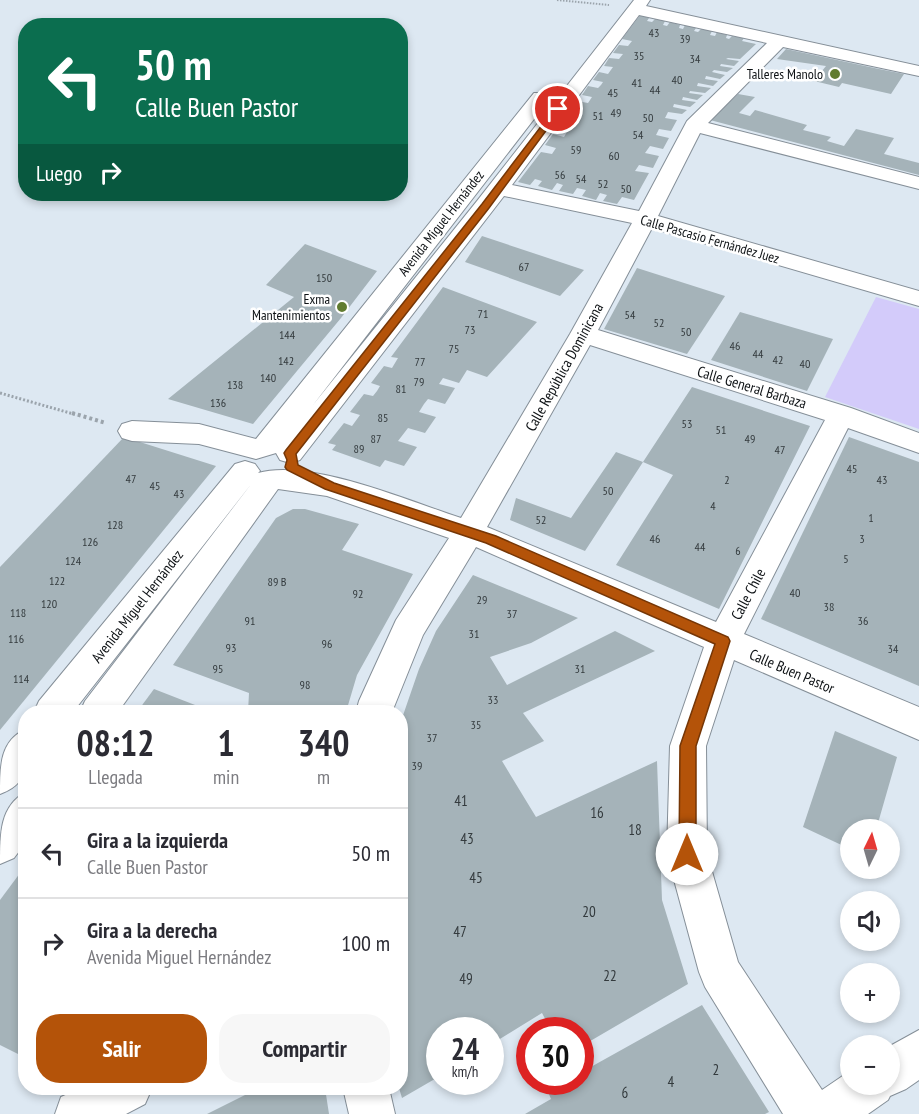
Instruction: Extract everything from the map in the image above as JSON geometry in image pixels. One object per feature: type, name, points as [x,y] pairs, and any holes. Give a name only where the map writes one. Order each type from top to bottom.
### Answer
[{"type":"street","points":[[627,4],[779,41],[919,71]]},
{"type":"street","name":"Avenida Miguel Hernández","points":[[58,705],[267,464],[498,188],[627,4]]},
{"type":"street","name":"Avenida Miguel Hernández","points":[[103,705],[257,499],[267,464],[627,4]]},
{"type":"street","name":"Calle República Dominicana","points":[[376,705],[408,630],[469,531],[583,334],[694,125],[779,41]]},
{"type":"street","points":[[694,125],[919,183]]},
{"type":"street","name":"Calle Pascasio Fernández Juez","points":[[498,188],[645,219],[919,299]]},
{"type":"street","name":"Calle General Barbaza","points":[[583,334],[841,415],[919,443]]},
{"type":"street","name":"Calle Chile","points":[[810,1114],[720,972],[687,854],[688,746],[723,641],[841,415]]},
{"type":"street","name":"Calle Buen Pastor","points":[[132,431],[267,464],[469,531],[919,724]]},
{"type":"street","points":[[0,777],[18,755]]},
{"type":"street","points":[[0,844],[18,820]]},
{"type":"street","points":[[900,1066],[919,1053]]},
{"type":"street","points":[[78,1114],[115,1095]]},
{"type":"street","points":[[368,1095],[372,1114]]},
{"type":"street","points":[[827,1114],[856,1095]]},
{"type":"path","points":[[557,0],[627,4]]},
{"type":"path","points":[[0,393],[132,431]]},
{"type":"shaded area","points":[[876,297],[919,309],[919,429],[825,397]]},
{"type":"building","points":[[640,15],[649,18],[647,21],[652,22],[655,19],[665,21],[663,25],[667,26],[670,22],[680,25],[679,28],[683,29],[685,25],[696,28],[694,31],[698,32],[701,29],[712,31],[710,35],[715,36],[717,32],[727,35],[726,38],[729,39],[732,36],[744,38],[742,41],[756,44],[740,59],[726,59],[739,61],[734,66],[721,64],[720,66],[733,68],[727,72],[714,70],[712,72],[725,75],[720,79],[706,76],[705,79],[718,81],[713,86],[698,83],[697,86],[711,88],[705,93],[690,91],[689,93],[703,95],[697,100],[683,97],[682,100],[696,102],[690,107],[674,104],[673,107],[687,110],[682,114],[668,112],[665,118],[677,120],[671,131],[659,129],[656,135],[669,138],[663,149],[650,146],[645,153],[659,156],[653,168],[639,165],[635,171],[649,173],[634,200],[622,197],[617,204],[603,201],[607,195],[600,193],[596,200],[582,196],[586,190],[577,188],[573,194],[559,191],[563,185],[557,183],[552,190],[538,186],[542,181],[535,179],[530,185],[518,182],[541,152],[552,154],[556,148],[545,145],[553,134],[564,137],[568,130],[557,128],[565,118],[576,120],[580,113],[569,111],[577,101],[588,103],[592,97],[582,95],[588,86],[598,88],[601,85],[603,82],[593,80],[599,72],[608,74],[613,67],[604,66],[609,58],[619,59],[623,54],[613,53],[619,45],[628,46],[632,41],[622,39]]},
{"type":"building","points":[[786,49],[904,74],[891,94],[842,83],[839,87],[814,81],[826,66],[777,59]]},
{"type":"building","points":[[738,94],[755,97],[739,113],[750,116],[755,110],[807,125],[803,130],[831,137],[827,141],[844,146],[856,129],[894,138],[884,154],[919,163],[919,175],[710,120]]},
{"type":"building","points":[[482,236],[584,270],[560,296],[465,262]]},
{"type":"building","points":[[305,244],[377,271],[253,424],[168,399],[294,297],[266,285]]},
{"type":"building","points":[[637,268],[725,296],[687,354],[604,329]]},
{"type":"building","points":[[443,287],[537,322],[487,377],[467,370],[459,383],[443,378],[439,384],[455,388],[445,404],[428,399],[424,404],[419,412],[436,417],[425,433],[408,428],[398,441],[417,447],[404,466],[385,460],[380,467],[332,450],[336,445],[328,443],[344,423],[352,426],[360,415],[350,412],[364,394],[373,396],[377,391],[380,386],[371,383],[384,366],[392,368],[398,358],[391,357]]},
{"type":"building","points":[[740,312],[833,339],[807,391],[711,360]]},
{"type":"building","points":[[692,387],[810,426],[719,609],[616,565],[673,475],[643,462]]},
{"type":"building","points":[[124,437],[216,466],[20,705],[18,705],[0,730],[0,567]]},
{"type":"building","points":[[849,437],[919,462],[919,686],[761,619]]},
{"type":"building","points":[[616,452],[643,462],[585,551],[510,520],[516,498],[571,518]]},
{"type":"building","points":[[293,509],[305,509],[359,524],[342,550],[413,574],[357,675],[348,705],[248,705],[249,693],[173,665],[276,518]]},
{"type":"building","points":[[473,575],[578,618],[531,643],[490,657],[507,685],[615,631],[655,651],[523,713],[544,741],[502,761],[536,817],[657,761],[662,900],[688,984],[594,1039],[594,1017],[544,1017],[542,1013],[536,1017],[516,1017],[516,1029],[504,1036],[504,1017],[426,1017],[426,1084],[408,1095],[407,705],[436,631]]},
{"type":"building","points":[[154,689],[195,705],[142,705]]},
{"type":"building","points":[[835,731],[897,757],[879,819],[840,819],[840,844],[803,827]]},
{"type":"building","points":[[18,876],[18,1054],[0,1045],[0,900]]},
{"type":"building","points":[[702,1005],[769,1112],[765,1114],[525,1114],[551,1099],[549,1095],[594,1095],[594,1065]]},
{"type":"building","points":[[245,1095],[326,1095],[329,1114],[207,1114]]},
{"type":"place","name":"Talleres Manolo","points":[[835,74]]},
{"type":"place","name":"Exma Mantenimientos","points":[[342,307]]},
{"type":"route","points":[[558,109],[485,206],[290,453],[293,460],[292,467],[329,486],[469,531],[723,641],[688,746],[687,854]]}]
